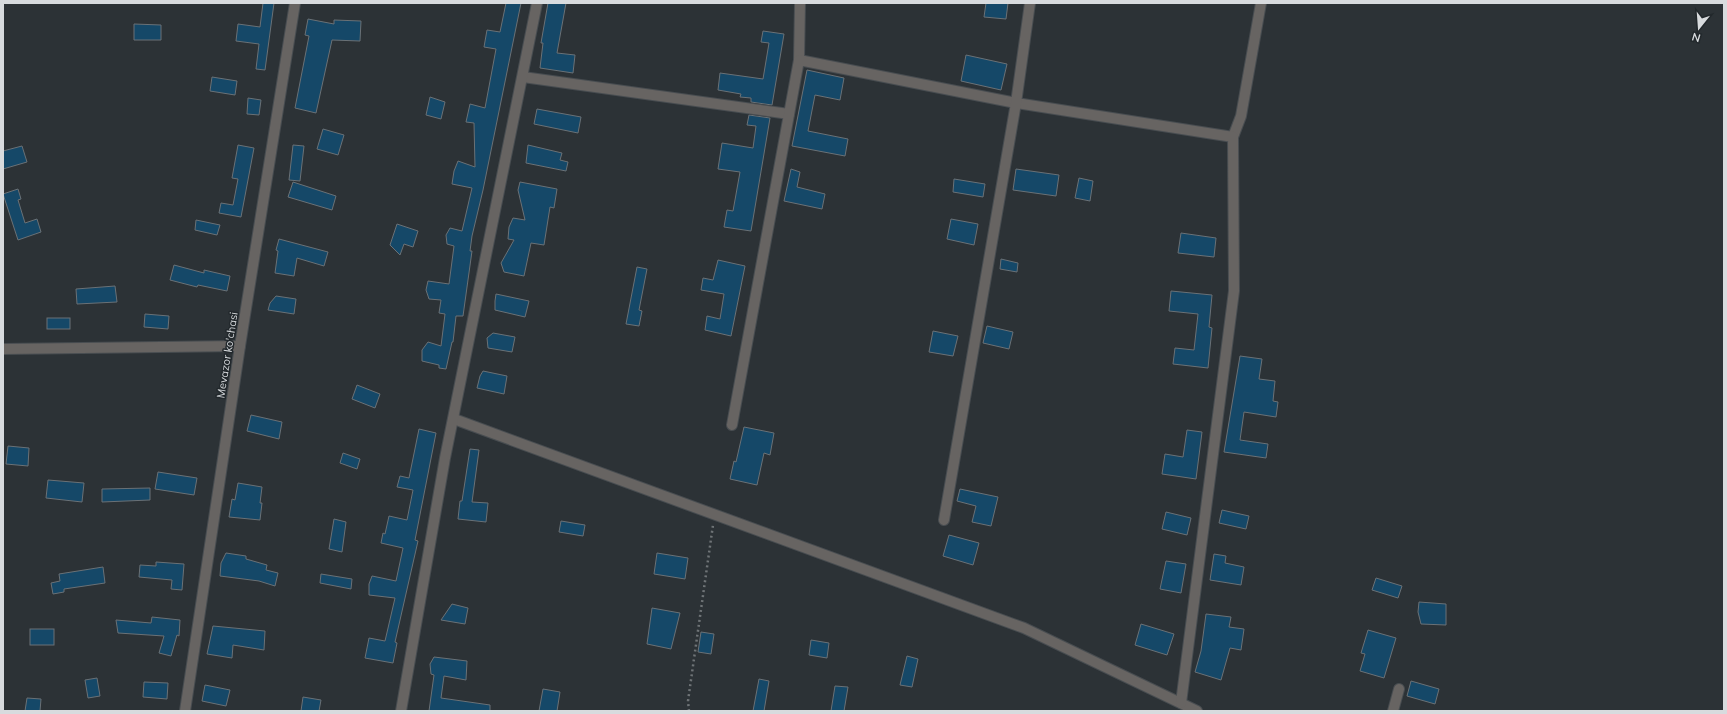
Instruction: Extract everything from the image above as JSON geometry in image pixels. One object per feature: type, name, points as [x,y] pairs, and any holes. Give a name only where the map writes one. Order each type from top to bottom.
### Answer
[{"type":"street","name":"Mevazor ko'chasi","points":[[185,711],[240,346],[295,3]]},
{"type":"street","points":[[401,711],[445,458],[454,420],[537,3]]},
{"type":"street","points":[[732,425],[799,60],[800,3]]},
{"type":"street","points":[[944,520],[1016,103],[1030,3]]},
{"type":"street","points":[[1181,703],[1234,292],[1233,137],[1241,116],[1261,3]]},
{"type":"street","points":[[799,60],[1016,103],[1233,137]]},
{"type":"street","points":[[523,77],[789,114]]},
{"type":"street","points":[[3,349],[240,346]]},
{"type":"street","points":[[454,420],[1024,628],[1198,711]]},
{"type":"street","points":[[1393,711],[1399,689]]},
{"type":"path","points":[[688,711],[714,514]]},
{"type":"building","points":[[263,3],[274,3],[265,70],[256,69],[259,44],[236,41],[238,24],[260,27]]},
{"type":"building","points":[[506,3],[521,3],[483,190],[472,236],[470,251],[472,251],[463,316],[456,316],[453,342],[446,369],[439,368],[439,365],[422,361],[422,350],[428,342],[441,346],[445,314],[439,313],[441,300],[429,299],[426,290],[428,281],[449,284],[454,246],[447,244],[446,235],[450,228],[462,231],[472,188],[452,184],[454,171],[458,161],[475,167],[474,123],[466,122],[470,104],[485,108],[496,49],[484,47],[487,30],[500,32]]},
{"type":"building","points":[[548,3],[566,3],[557,53],[575,55],[573,73],[540,68],[543,43],[541,43]]},
{"type":"building","points":[[986,3],[1008,3],[1006,19],[984,17]]},
{"type":"building","points":[[308,19],[334,24],[334,20],[361,21],[360,41],[332,40],[316,113],[295,108],[309,36],[305,35]]},
{"type":"building","points":[[134,24],[161,25],[161,40],[134,40]]},
{"type":"building","points":[[763,31],[784,34],[772,105],[751,102],[751,98],[740,97],[741,94],[718,90],[720,73],[763,79],[769,43],[761,42]]},
{"type":"building","points":[[966,55],[1007,64],[1001,90],[961,81]]},
{"type":"building","points":[[807,70],[844,78],[840,100],[815,95],[808,131],[848,139],[845,156],[792,146]]},
{"type":"building","points":[[212,77],[237,81],[235,95],[210,91]]},
{"type":"building","points":[[430,97],[445,102],[441,119],[426,115]]},
{"type":"building","points":[[248,98],[261,100],[259,115],[247,114]]},
{"type":"building","points":[[537,109],[581,117],[578,133],[534,124]]},
{"type":"building","points":[[749,115],[770,118],[751,231],[724,227],[727,210],[733,211],[740,172],[718,169],[722,143],[753,148],[756,126],[747,125]]},
{"type":"building","points":[[323,129],[344,135],[338,155],[317,149]]},
{"type":"building","points":[[238,145],[254,148],[241,217],[219,213],[221,203],[233,205],[238,179],[232,178]]},
{"type":"building","points":[[293,145],[304,146],[300,181],[289,180]]},
{"type":"building","points":[[528,145],[562,153],[560,160],[568,162],[566,171],[526,163]]},
{"type":"building","points":[[22,146],[27,162],[3,169],[3,151]]},
{"type":"building","points":[[791,169],[800,172],[797,187],[825,194],[822,209],[784,201]]},
{"type":"building","points":[[1016,169],[1059,175],[1056,196],[1013,190]]},
{"type":"building","points":[[1079,178],[1093,181],[1090,201],[1075,198]]},
{"type":"building","points":[[954,179],[985,184],[983,197],[953,192]]},
{"type":"building","points":[[293,182],[336,196],[332,210],[288,197]]},
{"type":"building","points":[[520,182],[557,189],[554,208],[550,207],[544,245],[531,243],[524,276],[504,272],[501,263],[514,240],[508,239],[509,227],[513,218],[525,220],[518,190]]},
{"type":"building","points":[[18,189],[21,199],[18,200],[25,223],[37,219],[41,232],[18,240],[3,194]]},
{"type":"building","points":[[951,219],[978,224],[974,245],[947,239]]},
{"type":"building","points":[[196,220],[220,225],[217,235],[195,230]]},
{"type":"building","points":[[397,224],[418,231],[413,247],[404,244],[400,255],[390,245]]},
{"type":"building","points":[[1181,233],[1216,238],[1214,257],[1178,253]]},
{"type":"building","points":[[279,239],[328,252],[324,266],[297,258],[294,276],[275,273],[278,251],[276,250]]},
{"type":"building","points":[[1001,259],[1018,263],[1017,272],[1000,269]]},
{"type":"building","points":[[718,260],[745,266],[731,336],[705,330],[707,316],[720,319],[724,294],[701,290],[703,278],[713,280]]},
{"type":"building","points":[[174,265],[204,273],[204,270],[230,276],[227,291],[198,285],[197,287],[170,280]]},
{"type":"building","points":[[637,267],[647,269],[639,310],[642,311],[639,326],[626,324]]},
{"type":"building","points":[[115,286],[117,302],[77,304],[76,289]]},
{"type":"building","points":[[1171,291],[1212,295],[1209,327],[1212,328],[1208,368],[1173,364],[1175,348],[1194,350],[1198,314],[1169,311]]},
{"type":"building","points":[[496,294],[529,301],[525,317],[495,310]]},
{"type":"building","points":[[276,296],[296,299],[294,314],[268,310],[270,303]]},
{"type":"building","points":[[145,314],[169,316],[168,329],[144,327]]},
{"type":"building","points":[[47,318],[70,318],[70,329],[47,329]]},
{"type":"building","points":[[987,326],[1013,332],[1009,349],[983,343]]},
{"type":"building","points":[[933,331],[958,336],[953,356],[929,352]]},
{"type":"building","points":[[493,333],[515,337],[512,352],[488,348],[487,338]]},
{"type":"building","points":[[1240,356],[1262,359],[1259,379],[1275,381],[1273,401],[1278,402],[1276,417],[1244,412],[1240,440],[1268,444],[1266,458],[1224,452]]},
{"type":"building","points":[[483,371],[507,376],[504,394],[477,388]]},
{"type":"building","points":[[357,385],[380,394],[375,408],[352,399]]},
{"type":"building","points":[[251,415],[282,422],[279,439],[247,431]]},
{"type":"building","points":[[744,427],[774,433],[770,455],[764,453],[757,485],[730,479],[734,461],[736,462]]},
{"type":"building","points":[[419,429],[436,433],[415,540],[418,541],[395,642],[397,643],[393,663],[365,658],[369,638],[385,641],[395,598],[369,595],[369,584],[372,576],[396,581],[403,548],[381,543],[383,533],[385,534],[389,516],[407,520],[413,490],[397,487],[400,476],[409,478]]},
{"type":"building","points":[[1187,430],[1202,432],[1196,479],[1162,474],[1165,454],[1183,457]]},
{"type":"building","points":[[8,446],[29,448],[28,466],[6,464]]},
{"type":"building","points":[[470,449],[479,450],[472,502],[488,503],[486,522],[458,519]]},
{"type":"building","points":[[343,453],[360,459],[357,469],[340,463]]},
{"type":"building","points":[[158,472],[197,478],[194,495],[155,489]]},
{"type":"building","points":[[48,480],[84,483],[82,502],[46,498]]},
{"type":"building","points":[[238,483],[262,487],[260,520],[229,517],[232,499],[235,500]]},
{"type":"building","points":[[150,488],[150,500],[102,502],[102,489]]},
{"type":"building","points":[[960,489],[998,497],[991,526],[972,522],[976,506],[957,501]]},
{"type":"building","points":[[1222,510],[1249,516],[1246,529],[1219,523]]},
{"type":"building","points":[[1166,512],[1191,518],[1187,535],[1162,529]]},
{"type":"building","points":[[334,519],[346,522],[342,552],[329,549]]},
{"type":"building","points":[[561,521],[585,525],[583,536],[559,532]]},
{"type":"building","points":[[949,535],[979,543],[973,565],[943,556]]},
{"type":"building","points":[[226,553],[246,556],[246,559],[267,565],[266,570],[278,573],[275,586],[259,581],[220,576],[221,563]]},
{"type":"building","points":[[657,553],[688,558],[685,579],[654,574]]},
{"type":"building","points":[[1214,554],[1226,556],[1225,563],[1244,567],[1241,585],[1210,580]]},
{"type":"building","points":[[1166,561],[1186,564],[1181,593],[1160,589]]},
{"type":"building","points":[[156,562],[184,564],[182,590],[171,589],[172,580],[139,577],[140,565],[156,566]]},
{"type":"building","points":[[103,567],[105,583],[64,589],[64,592],[53,594],[51,583],[60,581],[59,574]]},
{"type":"building","points":[[321,574],[352,579],[351,589],[320,583]]},
{"type":"building","points":[[1376,578],[1402,586],[1398,598],[1372,590]]},
{"type":"building","points":[[1419,602],[1446,604],[1446,625],[1421,624],[1418,612]]},
{"type":"building","points":[[452,604],[468,608],[465,624],[441,620]]},
{"type":"building","points":[[652,608],[680,613],[671,649],[647,644]]},
{"type":"building","points":[[1206,614],[1231,617],[1229,627],[1244,629],[1241,650],[1230,648],[1221,680],[1195,672],[1201,651]]},
{"type":"building","points":[[152,617],[180,620],[179,636],[177,635],[171,656],[159,653],[164,636],[118,633],[116,620],[151,623]]},
{"type":"building","points":[[1141,624],[1174,634],[1167,655],[1135,645]]},
{"type":"building","points":[[213,626],[265,631],[264,650],[233,645],[232,658],[207,654]]},
{"type":"building","points":[[30,629],[54,629],[54,645],[30,645]]},
{"type":"building","points":[[1368,630],[1396,638],[1384,678],[1360,671],[1365,654],[1361,653]]},
{"type":"building","points":[[701,632],[714,634],[711,654],[698,652]]},
{"type":"building","points":[[811,640],[829,643],[827,658],[809,655]]},
{"type":"building","points":[[907,656],[918,659],[912,687],[900,685]]},
{"type":"building","points":[[434,657],[467,661],[466,680],[444,676],[441,698],[490,705],[490,711],[429,711],[434,675],[431,674],[430,664]]},
{"type":"building","points":[[97,678],[100,696],[88,698],[85,680]]},
{"type":"building","points":[[759,679],[769,681],[764,711],[753,711]]},
{"type":"building","points":[[1411,681],[1439,689],[1435,704],[1407,696]]},
{"type":"building","points":[[144,682],[168,683],[167,699],[143,697]]},
{"type":"building","points":[[205,685],[230,690],[226,706],[202,701]]},
{"type":"building","points":[[835,686],[848,687],[844,711],[831,711]]},
{"type":"building","points":[[543,689],[560,692],[557,711],[539,711]]},
{"type":"building","points":[[303,697],[321,700],[319,711],[301,711]]},
{"type":"building","points":[[27,698],[41,699],[40,711],[25,711]]}]
